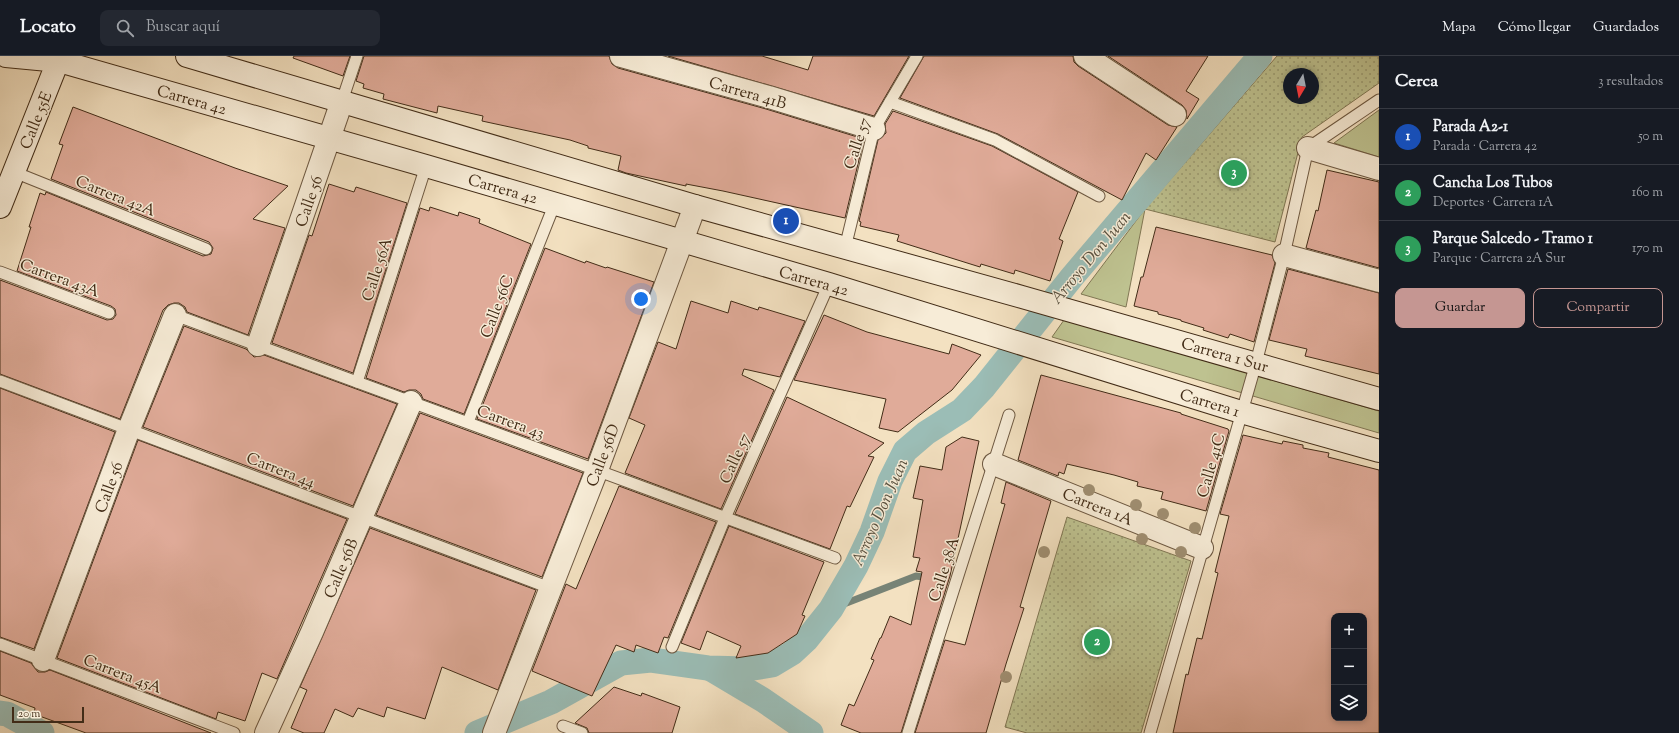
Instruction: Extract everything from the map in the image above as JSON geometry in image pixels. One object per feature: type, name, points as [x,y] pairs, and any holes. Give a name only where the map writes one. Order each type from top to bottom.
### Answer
[{"type":"street","name":"Carrera 42","points":[[6,56],[59,59],[555,203],[1042,349]]},
{"type":"street","points":[[187,56],[695,206],[845,248]]},
{"type":"street","name":"Carrera 41B","points":[[621,56],[769,97],[874,129]]},
{"type":"street","points":[[1085,56],[1175,115]]},
{"type":"street","name":"Calle 55E","points":[[0,207],[59,59]]},
{"type":"street","name":"Calle 56","points":[[258,345],[342,101]]},
{"type":"street","points":[[1308,148],[1379,169]]},
{"type":"street","name":"Calle 56D","points":[[494,733],[597,470],[695,206]]},
{"type":"street","name":"Carrera 1 Sur","points":[[845,248],[1379,399]]},
{"type":"street","points":[[1284,255],[1379,281]]},
{"type":"street","name":"Calle 56","points":[[43,660],[129,429],[175,315]]},
{"type":"street","name":"Carrera 1","points":[[1042,349],[1241,412],[1379,451]]},
{"type":"street","name":"Calle 56B","points":[[266,733],[362,517],[411,402]]},
{"type":"street","name":"Carrera 1A","points":[[994,464],[1202,548]]},
{"type":"lane","name":"Calle 56","points":[[342,101],[357,56]]},
{"type":"lane","name":"Calle 57","points":[[845,248],[874,129],[917,56]]},
{"type":"lane","points":[[1308,148],[1379,100]]},
{"type":"lane","points":[[890,102],[995,140],[1099,196]]},
{"type":"lane","name":"Calle 41C","points":[[1150,733],[1256,363],[1284,255],[1308,148]]},
{"type":"lane","name":"Calle 56A","points":[[357,382],[426,166]]},
{"type":"lane","name":"Carrera 42A","points":[[14,172],[206,249]]},
{"type":"lane","name":"Calle 56C","points":[[468,422],[555,203]]},
{"type":"lane","name":"Carrera 43A","points":[[0,272],[109,313]]},
{"type":"lane","name":"Calle 57","points":[[672,647],[725,518],[829,284]]},
{"type":"lane","name":"Carrera 43","points":[[175,315],[835,558]]},
{"type":"lane","name":"Carrera 44","points":[[0,380],[550,588]]},
{"type":"lane","name":"Calle 38A","points":[[908,733],[1009,415]]},
{"type":"lane","name":"Carrera 45A","points":[[0,644],[234,733]]},
{"type":"lane","points":[[563,726],[582,733]]},
{"type":"green space","points":[[1277,56],[1379,56],[1379,83],[1302,137],[1275,242],[1145,209]]},
{"type":"green space","points":[[1379,110],[1379,157],[1334,143]]},
{"type":"green space","points":[[1145,209],[1126,307],[1081,294]]},
{"type":"green space","points":[[1064,320],[1379,411],[1379,433],[1052,337]]},
{"type":"green space","points":[[1067,517],[1191,561],[1141,733],[1027,733],[1005,727]]},
{"type":"building","points":[[294,56],[350,56],[343,76],[293,58]]},
{"type":"building","points":[[364,56],[609,56],[612,64],[618,68],[766,109],[864,139],[845,218],[723,191],[686,184],[686,186],[626,173],[618,170],[621,156],[588,148],[588,146],[570,140],[482,121],[483,116],[438,106],[437,113],[383,99],[384,94],[363,88],[364,84],[356,81]]},
{"type":"building","points":[[668,56],[762,56],[808,70],[813,56],[909,56],[874,116]]},
{"type":"building","points":[[924,56],[1073,56],[1074,62],[1078,66],[1168,125],[1177,127],[1156,160],[1146,153],[1122,200],[998,134],[900,98]]},
{"type":"building","points":[[1108,56],[1208,56],[1186,91],[1199,99],[1187,119],[1186,110],[1182,105]]},
{"type":"building","points":[[73,107],[235,168],[288,186],[253,219],[285,228],[248,335],[187,312],[185,307],[179,303],[168,305],[163,310],[120,419],[0,374],[0,280],[107,320],[113,319],[116,315],[115,309],[111,306],[17,271],[40,193],[45,195],[46,192],[203,256],[211,254],[213,248],[209,242],[51,179],[63,145],[59,144]]},
{"type":"building","points":[[893,111],[992,146],[1078,192],[1059,239],[1063,241],[1050,281],[1015,270],[1014,274],[981,264],[980,267],[897,241],[899,235],[860,226],[861,222],[859,221],[878,140],[886,133],[885,124]]},
{"type":"building","points":[[1327,170],[1379,182],[1379,268],[1306,248],[1316,210],[1318,211]]},
{"type":"building","points":[[329,184],[354,192],[356,187],[407,203],[353,373],[272,343],[309,235],[312,236]]},
{"type":"building","points":[[430,207],[458,216],[459,212],[480,219],[479,223],[531,244],[464,414],[423,399],[421,394],[416,390],[404,392],[366,378],[420,208],[429,211]]},
{"type":"building","points":[[1156,227],[1272,255],[1275,263],[1254,342],[1230,334],[1228,338],[1203,330],[1204,328],[1181,320],[1158,314],[1158,312],[1134,306]]},
{"type":"building","points":[[545,248],[585,263],[586,261],[654,282],[588,459],[477,419]]},
{"type":"building","points":[[1288,269],[1379,293],[1379,374],[1305,356],[1307,349],[1269,340]]},
{"type":"building","points":[[691,301],[728,313],[731,301],[758,310],[759,307],[805,321],[780,377],[744,369],[742,375],[774,390],[721,509],[625,473],[645,425],[629,418],[658,342],[676,349]]},
{"type":"building","points":[[824,315],[867,332],[949,354],[952,344],[981,355],[952,390],[898,432],[879,428],[886,399],[794,380]]},
{"type":"building","points":[[184,326],[246,349],[254,357],[264,355],[397,404],[353,506],[143,427]]},
{"type":"building","points":[[1041,375],[1181,413],[1228,429],[1229,431],[1206,511],[1161,499],[1163,492],[1137,486],[1138,482],[1114,475],[1067,464],[1064,474],[1059,472],[1058,476],[1018,460]]},
{"type":"building","points":[[0,388],[115,432],[34,649],[0,637]]},
{"type":"building","points":[[787,397],[884,443],[868,456],[874,457],[850,507],[847,506],[830,549],[735,514]]},
{"type":"building","points":[[420,413],[583,473],[542,577],[376,515]]},
{"type":"building","points":[[1243,435],[1282,444],[1283,441],[1303,445],[1303,448],[1329,453],[1328,457],[1379,470],[1379,733],[1173,733],[1186,674],[1188,675],[1197,638],[1202,639],[1218,573],[1215,572],[1229,516],[1220,514]]},
{"type":"building","points":[[962,437],[979,441],[950,576],[901,733],[861,733],[841,725],[849,704],[854,706],[874,660],[871,659],[890,616],[911,625],[922,572],[916,571],[920,558],[913,557],[923,500],[913,498],[920,466],[942,470],[946,447]]},
{"type":"building","points":[[138,440],[347,519],[277,679],[262,673],[245,721],[218,712],[216,719],[57,658]]},
{"type":"building","points":[[1006,482],[1051,501],[1020,607],[1024,608],[986,733],[915,733],[945,640],[965,645],[1005,504],[1001,503]]},
{"type":"building","points":[[619,486],[716,522],[668,638],[664,637],[658,653],[636,645],[634,652],[616,645],[592,696],[532,671],[566,584],[576,589]]},
{"type":"building","points":[[729,526],[824,562],[802,615],[805,616],[797,634],[768,653],[736,658],[741,646],[707,631],[700,650],[681,643]]},
{"type":"building","points":[[370,528],[536,590],[498,690],[442,667],[425,719],[387,707],[384,717],[358,708],[353,717],[335,709],[324,733],[304,733],[291,728],[307,690],[300,687]]},
{"type":"building","points":[[0,651],[31,663],[38,672],[50,670],[211,733],[86,733],[34,714],[35,708],[0,695]]},
{"type":"building","points":[[614,687],[641,696],[642,693],[680,707],[672,733],[589,733],[587,728],[575,723]]},
{"type":"waterway","name":"Arroyo Don Juan","points":[[477,733],[551,702],[621,663],[651,660],[708,668],[747,669],[772,665],[792,653],[807,639],[831,609],[856,566],[872,532],[890,481],[905,451],[926,433],[962,410],[984,387],[1072,277],[1260,56]]},
{"type":"waterway","points":[[831,609],[916,576],[930,578]]},
{"type":"waterway","points":[[711,669],[763,700],[811,733]]},
{"type":"waterway","name":"Arroyo Don Juan","points":[[0,713],[7,714],[42,733]]},
{"type":"place","name":"Parque Salcedo - Tramo 1","points":[[1234,173]]},
{"type":"place","name":"Parada A2-1","points":[[786,221]]},
{"type":"place","name":"Cancha Los Tubos","points":[[1097,642]]}]
